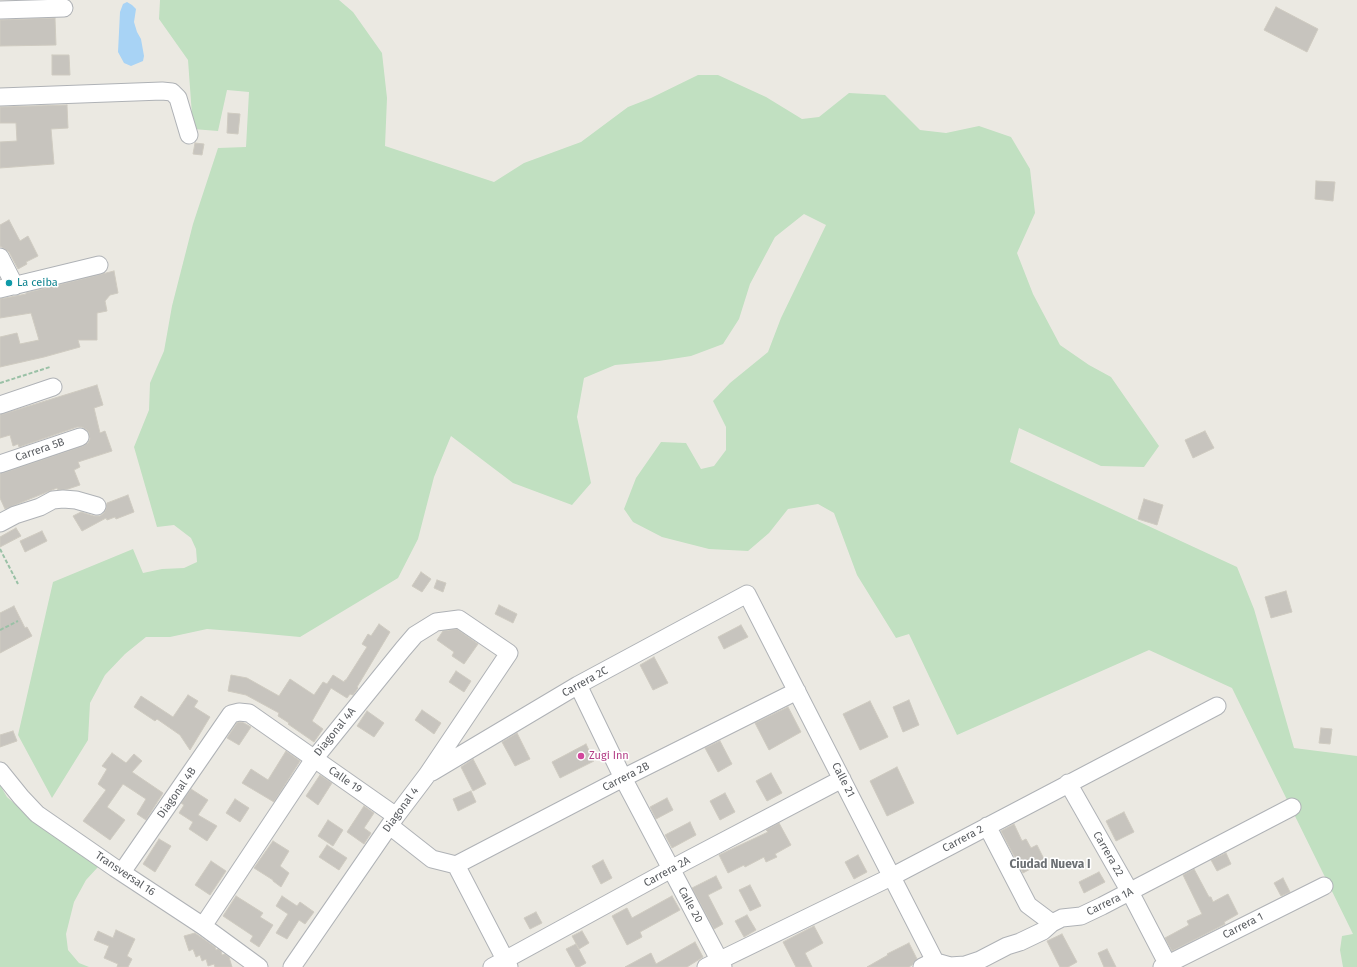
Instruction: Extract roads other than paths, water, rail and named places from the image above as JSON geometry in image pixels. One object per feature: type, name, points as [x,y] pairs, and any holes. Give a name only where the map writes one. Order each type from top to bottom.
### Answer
[{"type":"street","points":[[0,10],[64,8]]},
{"type":"street","points":[[0,97],[162,91],[172,92],[178,98],[189,134]]},
{"type":"street","points":[[0,257],[7,288],[99,265]]},
{"type":"street","points":[[0,405],[53,387]]},
{"type":"street","name":"Carrera 5B","points":[[0,464],[80,437]]},
{"type":"street","points":[[0,523],[16,515],[40,507],[52,500],[76,500],[97,506]]},
{"type":"street","name":"Carrera 2C","points":[[426,775],[578,685],[747,594]]},
{"type":"street","name":"Calle 21","points":[[747,594],[893,876],[932,966]]},
{"type":"street","name":"Diagonal 4A","points":[[203,926],[314,759],[415,635],[436,622],[459,619],[509,654]]},
{"type":"street","name":"Diagonal 4","points":[[292,967],[509,654]]},
{"type":"street","name":"Calle 20","points":[[578,685],[623,778],[671,870],[716,965]]},
{"type":"street","name":"Carrera 2B","points":[[456,865],[623,778],[797,691]]},
{"type":"street","name":"Carrera 2","points":[[716,965],[893,876],[1217,706]]},
{"type":"street","name":"Calle 19","points":[[231,714],[239,712],[249,713],[314,759],[393,821],[432,859],[456,865]]},
{"type":"street","name":"Diagonal 4B","points":[[122,872],[231,714]]},
{"type":"street","name":"Transversal 16","points":[[0,771],[37,814],[203,926],[260,967]]},
{"type":"street","name":"Carrera 2A","points":[[502,965],[684,862],[842,779]]},
{"type":"street","name":"Carrera 22","points":[[1068,783],[1130,892],[1166,966]]},
{"type":"street","name":"Carrera 1A","points":[[932,966],[965,965],[980,960],[1007,946],[1020,942],[1062,918],[1081,916],[1292,807]]},
{"type":"street","points":[[987,826],[1028,905],[1052,923]]},
{"type":"street","points":[[456,865],[502,965]]},
{"type":"street","name":"Carrera 1","points":[[1166,966],[1324,886]]},
{"type":"water","points":[[127,2],[136,9],[134,22],[141,39],[144,56],[143,61],[131,66],[124,63],[118,52],[120,12],[123,4]]},
{"type":"place","name":"La ceiba","points":[[9,283]]},
{"type":"place","name":"Zugi Inn","points":[[581,756]]},
{"type":"district","name":"Ciudad Nueva I","points":[[1050,865]]}]
